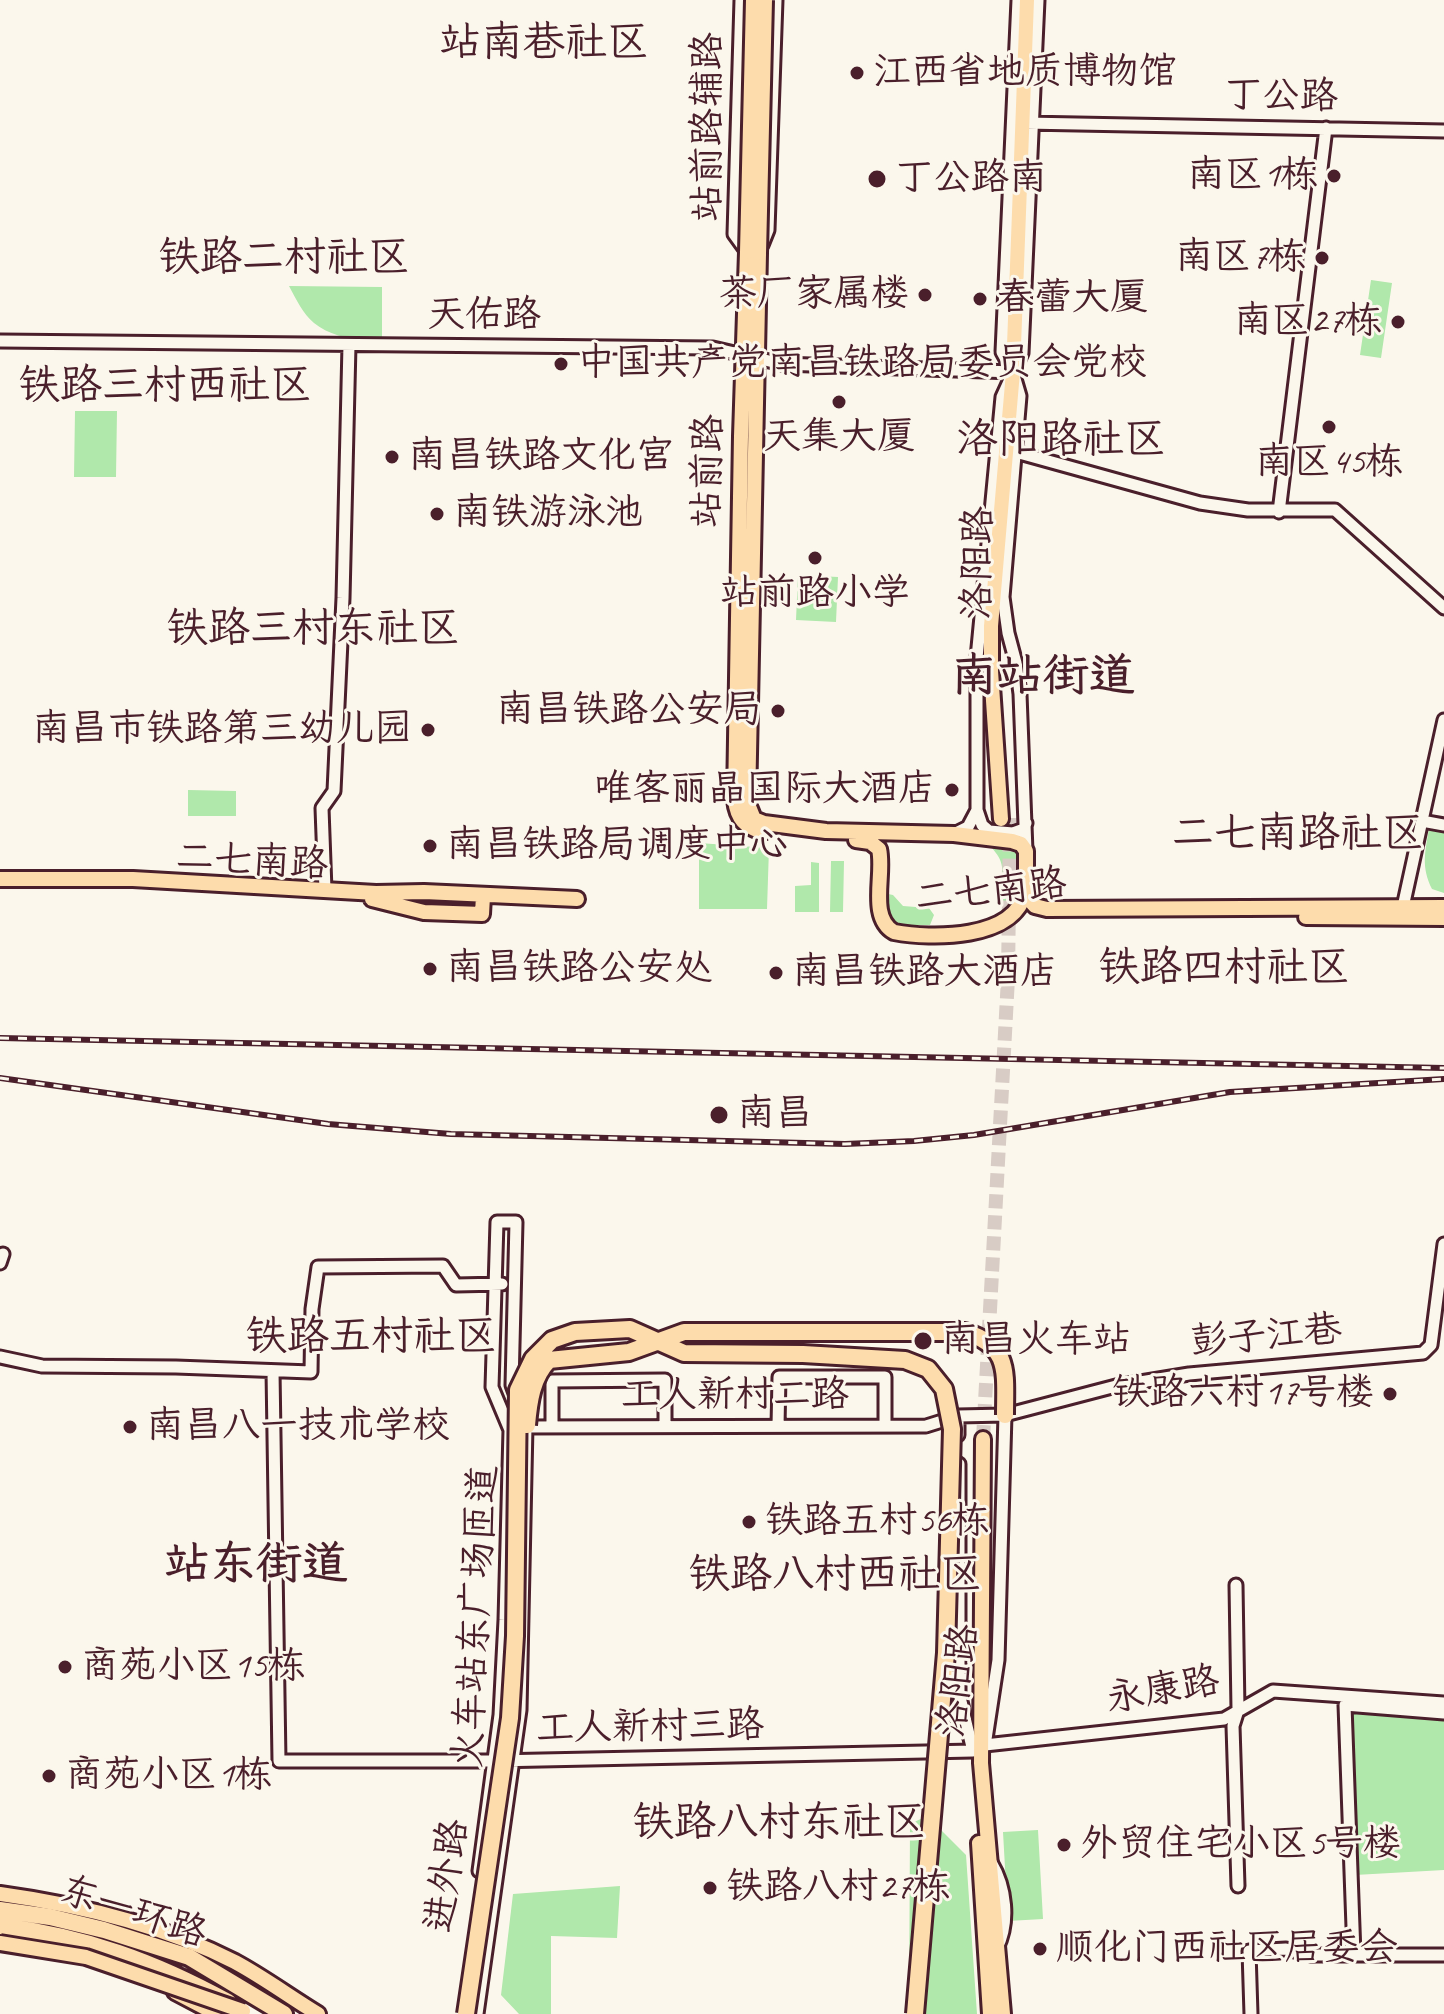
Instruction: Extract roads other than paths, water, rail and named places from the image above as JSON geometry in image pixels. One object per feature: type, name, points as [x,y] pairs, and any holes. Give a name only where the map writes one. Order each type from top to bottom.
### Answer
[{"type":"highway","name":"火车站东广场匝道","points":[[463,2014],[510,1718],[515,1636],[518,1390],[533,1359],[552,1340],[575,1332],[630,1329],[684,1353],[816,1354],[905,1360],[928,1369],[944,1389],[952,1429],[946,1653],[915,2014]]},
{"type":"highway","name":"火车站东广场匝道","points":[[518,1428],[541,1367],[549,1360],[629,1352],[684,1332],[965,1332],[985,1338],[998,1351],[1005,1379],[1005,1415]]},
{"type":"highway","name":"东一环路","points":[[0,1910],[90,1926],[189,1957],[284,2014]]},
{"type":"highway","name":"东一环路","points":[[0,1926],[49,1933],[102,1947],[178,1975],[246,2012]]},
{"type":"highway","name":"火车站东广场匝道","points":[[921,1928],[921,2014]]},
{"type":"main road","name":"站前路","points":[[753,0],[753,252]]},
{"type":"main road","name":"站前路","points":[[742,800],[753,252],[765,0]]},
{"type":"main road","name":"洛阳路","points":[[1013,372],[1016,397],[1014,451],[998,610],[1006,818],[991,671],[991,626],[1013,372],[1026,123],[1027,0]]},
{"type":"main road","name":"二七南路","points":[[742,800],[755,820],[781,826],[826,831],[954,834],[1015,841],[1026,851],[1025,892],[1028,900],[1035,906],[1047,909],[1444,907]]},
{"type":"main road","name":"二七南路","points":[[742,800],[741,820],[756,830],[866,841],[876,846],[880,857],[881,915],[887,928],[894,932],[974,933],[993,926],[1010,914],[1444,918]]},
{"type":"main road","name":"二七南路","points":[[0,879],[133,879],[577,899]]},
{"type":"main road","name":"二七南路","points":[[0,888],[140,888],[381,899],[424,912],[482,914],[483,896]]},
{"type":"main road","points":[[1010,914],[1021,904],[1025,892]]},
{"type":"main road","name":"洛阳路","points":[[978,1439],[980,1753],[990,2014]]},
{"type":"main road","name":"洛阳路","points":[[980,1753],[1003,2014]]},
{"type":"main road","points":[[0,1894],[65,1903],[179,1937],[236,1963],[318,2014]]},
{"type":"main road","points":[[0,1902],[64,1909],[93,1916],[188,1950],[215,1960],[305,2014]]},
{"type":"main road","points":[[0,1941],[86,1957],[246,2012]]},
{"type":"main road","points":[[0,1941],[57,1946],[109,1959],[217,2014]]},
{"type":"street","name":"站前路辅路","points":[[741,0],[734,234],[753,252],[768,230],[776,0]]},
{"type":"street","points":[[1013,372],[1002,352],[1018,0]]},
{"type":"street","points":[[1026,123],[1038,0]]},
{"type":"street","name":"丁公路","points":[[1026,123],[1444,131]]},
{"type":"street","points":[[1279,512],[1326,128]]},
{"type":"street","name":"天佑路","points":[[0,341],[713,348],[782,364],[1013,372]]},
{"type":"street","points":[[325,890],[322,808],[334,791],[343,598],[349,345]]},
{"type":"street","name":"洛阳路","points":[[977,810],[977,658],[1002,397],[1013,372]]},
{"type":"street","points":[[1014,451],[1200,503],[1279,512],[1313,508],[1335,510],[1444,608]]},
{"type":"street","name":"洛阳路","points":[[1014,451],[1003,597],[1020,694],[1026,851]]},
{"type":"street","points":[[1403,907],[1444,720]]},
{"type":"street","points":[[977,810],[982,825],[989,831],[1016,832],[1022,830],[1026,823]]},
{"type":"street","points":[[954,834],[968,827],[977,810]]},
{"type":"street","points":[[1422,821],[1444,825]]},
{"type":"street","name":"进外路","points":[[463,2014],[500,1715],[518,1428],[492,1387],[497,1222],[516,1222],[512,1385],[518,1428],[520,1710],[477,2014]]},
{"type":"street","name":"彭子江巷","points":[[1005,1415],[1116,1386],[1189,1374],[1423,1353],[1431,1345],[1444,1244]]},
{"type":"street","points":[[0,1357],[42,1366],[311,1372],[312,1309],[318,1267],[443,1266],[456,1285],[513,1284]]},
{"type":"street","name":"工人新村三路","points":[[273,1371],[279,1761],[494,1761],[980,1753]]},
{"type":"street","points":[[778,1426],[779,1377],[885,1377],[885,1426]]},
{"type":"street","points":[[552,1426],[552,1381],[665,1380],[665,1425]]},
{"type":"street","points":[[958,1416],[1005,1415]]},
{"type":"street","name":"洛阳路","points":[[980,1753],[998,1660],[1005,1415]]},
{"type":"street","name":"洛阳路","points":[[958,1416],[959,1693],[980,1753]]},
{"type":"street","name":"工人新村二路","points":[[518,1428],[926,1426],[958,1416]]},
{"type":"street","points":[[1236,1585],[1238,1710],[1233,1726],[1238,1886]]},
{"type":"street","name":"永康路","points":[[980,1753],[1224,1719],[1273,1691],[1444,1703]]},
{"type":"street","points":[[1354,1955],[1345,1705],[1444,1713]]},
{"type":"street","points":[[1251,2014],[1249,1951],[1286,1949],[1311,1955],[1444,1955]]},
{"type":"tunnel","points":[[983,1439],[1008,978],[1010,818]]},
{"type":"railway","points":[[0,1038],[1444,1068]]},
{"type":"railway","points":[[0,1078],[328,1124],[451,1134],[845,1144],[974,1135],[1230,1092],[1444,1079]]},
{"type":"place","name":"江西省地质博物馆","points":[[857,73]]},
{"type":"place","name":"南区1栋","points":[[1334,176]]},
{"type":"place","name":"丁公路南","points":[[877,179]]},
{"type":"place","name":"南区7栋","points":[[1322,258]]},
{"type":"place","name":"茶厂家属楼","points":[[925,295]]},
{"type":"place","name":"春蕾大厦","points":[[980,299]]},
{"type":"place","name":"南区27栋","points":[[1398,322]]},
{"type":"place","name":"中国共产党南昌铁路局委员会党校","points":[[561,364]]},
{"type":"place","name":"天集大厦","points":[[839,402]]},
{"type":"place","name":"南区45栋","points":[[1329,427]]},
{"type":"place","name":"南昌铁路文化宫","points":[[392,457]]},
{"type":"place","name":"南铁游泳池","points":[[437,514]]},
{"type":"place","name":"站前路小学","points":[[815,558]]},
{"type":"place","name":"南昌铁路公安局","points":[[778,711]]},
{"type":"place","name":"南昌市铁路第三幼儿园","points":[[428,730]]},
{"type":"place","name":"唯客丽晶国际大酒店","points":[[952,790]]},
{"type":"place","name":"南昌铁路局调度中心","points":[[430,846]]},
{"type":"place","name":"南昌铁路公安处","points":[[430,969]]},
{"type":"place","name":"南昌铁路大酒店","points":[[776,973]]},
{"type":"place","name":"南昌","points":[[719,1115]]},
{"type":"place","name":"南昌火车站","points":[[923,1341]]},
{"type":"place","name":"铁路六村17号楼","points":[[1390,1394]]},
{"type":"place","name":"南昌八一技术学校","points":[[130,1427]]},
{"type":"place","name":"铁路五村56栋","points":[[749,1522]]},
{"type":"place","name":"商苑小区15栋","points":[[65,1667]]},
{"type":"place","name":"商苑小区1栋","points":[[49,1776]]},
{"type":"place","name":"外贸住宅小区5号楼","points":[[1064,1845]]},
{"type":"place","name":"铁路八村27栋","points":[[710,1888]]},
{"type":"place","name":"顺化门西社区居委会","points":[[1040,1949]]},
{"type":"district","name":"站南巷社区","points":[[544,44]]},
{"type":"district","name":"铁路二村社区","points":[[284,259]]},
{"type":"district","name":"铁路三村西社区","points":[[165,387]]},
{"type":"district","name":"洛阳路社区","points":[[1061,441]]},
{"type":"district","name":"铁路三村东社区","points":[[313,630]]},
{"type":"district","name":"南站街道","points":[[1043,678]]},
{"type":"district","name":"二七南路社区","points":[[1298,835]]},
{"type":"district","name":"铁路四村社区","points":[[1224,969]]},
{"type":"district","name":"铁路五村社区","points":[[371,1338]]},
{"type":"district","name":"站东街道","points":[[256,1566]]},
{"type":"district","name":"铁路八村西社区","points":[[835,1576]]},
{"type":"district","name":"铁路八村东社区","points":[[779,1824]]}]
